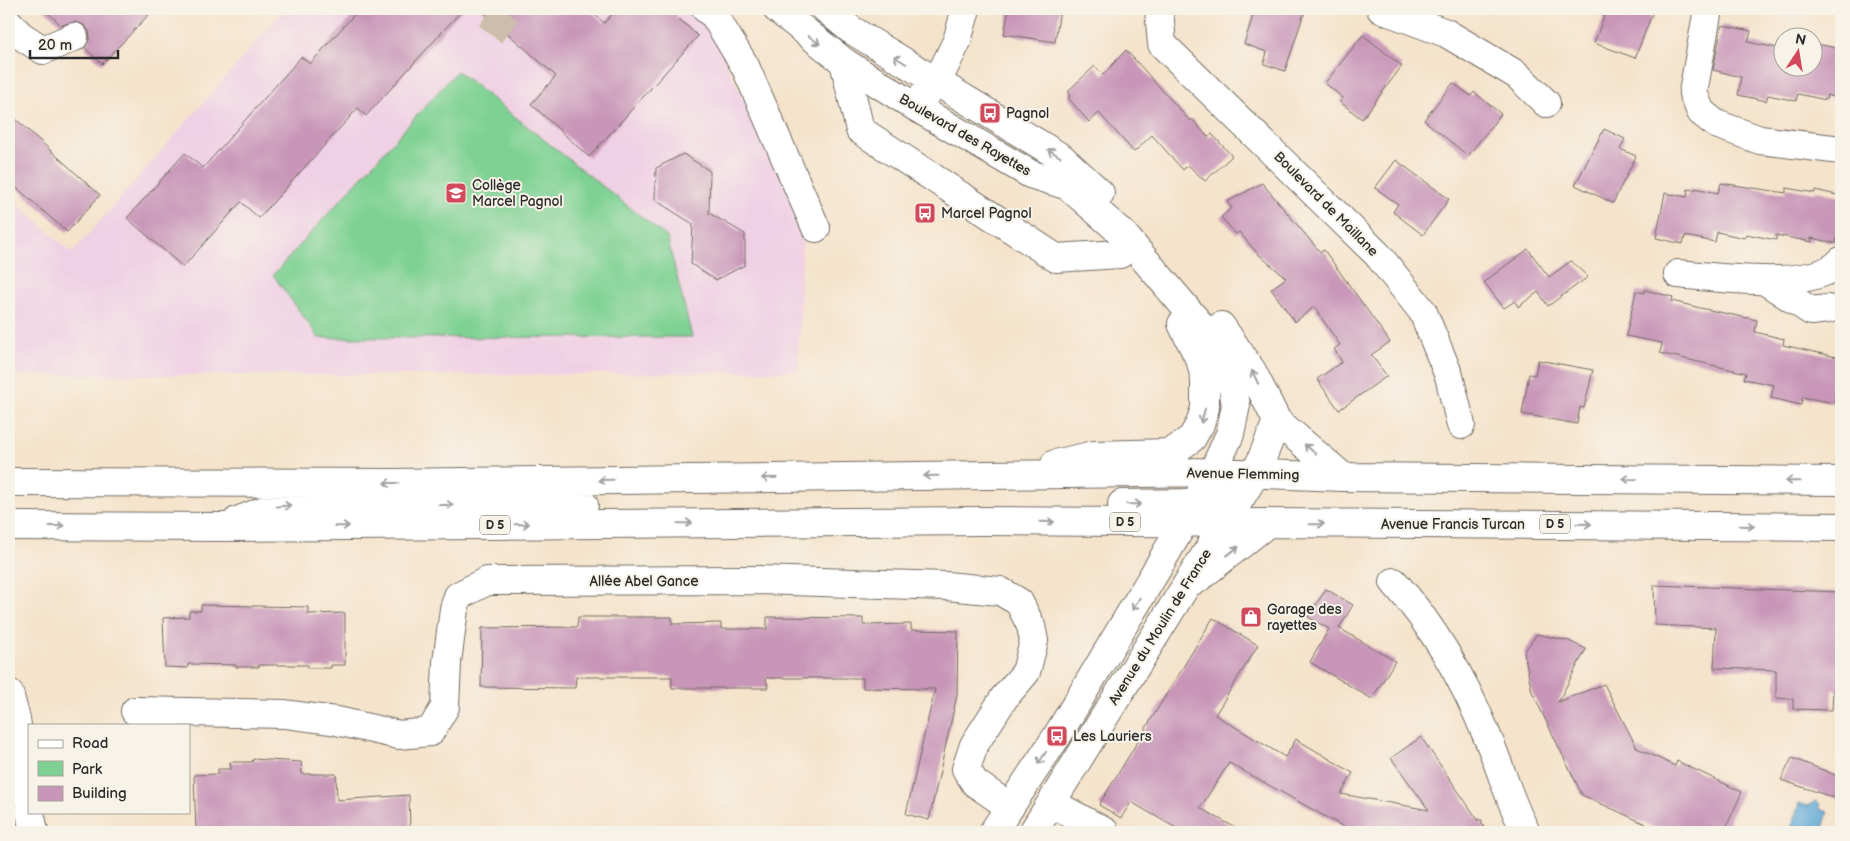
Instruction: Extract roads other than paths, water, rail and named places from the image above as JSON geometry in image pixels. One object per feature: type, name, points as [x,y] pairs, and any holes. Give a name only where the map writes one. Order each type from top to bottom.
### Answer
[{"type":"main road","points":[[706,9],[714,15],[745,66],[816,228]]},
{"type":"main road","name":"Boulevard des Rayettes","points":[[777,9],[844,62],[914,106],[1030,174],[1068,186],[1124,235],[1197,322],[1218,352],[1231,378],[1236,406],[1230,434],[1199,497]]},
{"type":"main road","points":[[826,9],[850,29],[1062,158],[1110,203],[1207,306],[1252,370],[1277,421],[1343,477]]},
{"type":"main road","points":[[914,106],[937,82],[957,41],[966,9]]},
{"type":"main road","name":"Boulevard de Maillane","points":[[1159,9],[1162,44],[1378,255],[1423,312],[1449,376],[1461,425]]},
{"type":"main road","points":[[1381,9],[1446,33],[1517,75],[1546,103]]},
{"type":"main road","points":[[1708,9],[1693,93],[1701,112],[1716,124],[1760,140],[1841,150]]},
{"type":"main road","points":[[9,24],[20,35],[43,50],[74,37]]},
{"type":"main road","points":[[844,62],[860,130],[1056,258],[1120,254]]},
{"type":"main road","points":[[1010,475],[1094,455],[1171,452],[1192,438],[1200,424],[1205,408],[1205,380],[1201,362],[1185,328],[1120,254],[1077,212],[1030,174]]},
{"type":"main road","points":[[1678,274],[1764,280],[1798,278],[1817,274],[1837,266],[1841,261]]},
{"type":"main road","points":[[1764,280],[1811,311],[1828,309]]},
{"type":"main road","points":[[1277,421],[1249,483],[1496,487],[1506,478]]},
{"type":"main road","name":"Avenue Flemming","points":[[9,482],[394,483],[1010,475],[1199,497],[1249,483],[1343,477],[1506,478]]},
{"type":"main road","name":"D 5","points":[[1506,478],[1841,481]]},
{"type":"main road","name":"Avenue du Moulin de France","points":[[1033,832],[1249,483]]},
{"type":"main road","points":[[222,527],[278,505],[1199,497]]},
{"type":"main road","points":[[993,832],[1057,736],[1199,497]]},
{"type":"main road","name":"Avenue Francis Turcan","points":[[222,527],[981,521],[1134,522],[1199,497],[1224,523],[1841,527]]},
{"type":"main road","points":[[1134,522],[1161,563]]},
{"type":"main road","points":[[1181,592],[1268,524]]},
{"type":"main road","name":"D 5","points":[[9,526],[222,527]]},
{"type":"main road","name":"Allée Abel Gance","points":[[135,711],[286,714],[337,721],[399,735],[430,732],[445,708],[447,662],[454,609],[458,596],[487,581],[758,580],[946,586],[1000,591],[1019,602],[1031,626],[1034,641],[1026,672],[1004,698],[974,745],[966,769],[974,783],[1010,807]]},
{"type":"main road","points":[[1394,582],[1419,609],[1455,667],[1488,736],[1516,815],[1526,832]]},
{"type":"main road","points":[[9,693],[16,719],[28,796]]},
{"type":"main road","points":[[1052,803],[1085,809],[1105,832]]},
{"type":"main road","points":[[30,814],[34,832]]},
{"type":"water","points":[[1815,801],[1820,804],[1820,809],[1828,812],[1822,832],[1790,832],[1799,803],[1808,806]]},
{"type":"tunnel","points":[[490,34],[509,9]]},
{"type":"place","name":"Pagnol","points":[[990,113]]},
{"type":"place","name":"Collège Marcel Pagnol","points":[[456,193]]},
{"type":"place","name":"Marcel Pagnol","points":[[925,213]]},
{"type":"place","name":"Garage des rayettes","points":[[1251,617]]},
{"type":"place","name":"Les Lauriers","points":[[1057,736]]}]
